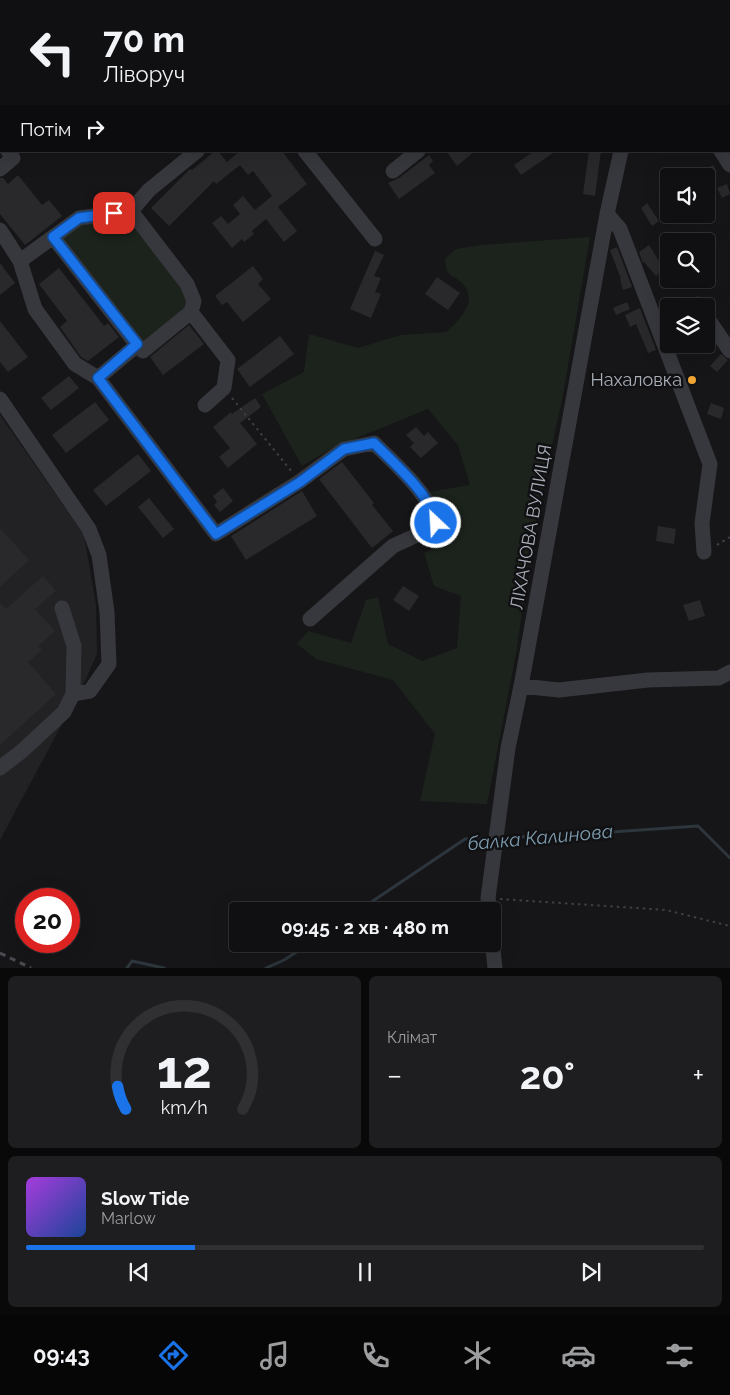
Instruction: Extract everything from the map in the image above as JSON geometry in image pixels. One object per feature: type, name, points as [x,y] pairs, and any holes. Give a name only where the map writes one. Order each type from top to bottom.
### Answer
[{"type":"street","points":[[0,169],[13,158],[9,152]]},
{"type":"street","points":[[20,260],[79,218],[131,210],[149,190],[196,152]]},
{"type":"street","points":[[306,152],[375,239]]},
{"type":"street","points":[[393,171],[417,152]]},
{"type":"street","name":"ЛІХАЧОВА ВУЛИЦЯ","points":[[489,902],[492,866],[508,748],[607,214],[621,152]]},
{"type":"street","points":[[722,152],[730,165]]},
{"type":"street","points":[[53,237],[143,351],[191,312],[194,300],[187,284],[131,210]]},
{"type":"street","points":[[607,214],[620,229],[660,318]]},
{"type":"street","points":[[0,230],[20,260],[35,309],[75,364],[98,378],[216,534],[300,482],[344,449],[374,443],[407,475],[434,513],[436,523],[428,530],[393,546],[310,619]]},
{"type":"street","points":[[191,312],[228,360],[224,388],[205,405]]},
{"type":"street","points":[[715,329],[730,351]]},
{"type":"street","points":[[98,378],[137,344]]},
{"type":"street","points":[[673,353],[710,464],[702,523],[704,552]]},
{"type":"street","points":[[0,399],[88,529],[99,555],[107,612],[109,664],[90,691],[73,694]]},
{"type":"street","points":[[0,768],[22,751],[64,712],[73,694],[74,646],[62,608]]},
{"type":"street","points":[[521,686],[559,690],[648,680],[719,678],[730,672]]},
{"type":"street","points":[[494,952],[496,968]]},
{"type":"path","points":[[224,388],[300,482]]},
{"type":"path","points":[[501,905],[666,910],[730,926]]},
{"type":"shaded area","points":[[127,215],[186,295],[187,309],[151,340],[142,342],[66,246],[63,238],[68,227]]},
{"type":"shaded area","points":[[590,237],[563,395],[532,537],[517,648],[487,804],[420,801],[435,734],[393,680],[316,659],[297,644],[308,631],[351,643],[366,600],[378,597],[388,644],[422,661],[457,648],[461,596],[434,586],[424,553],[456,539],[429,492],[470,485],[458,445],[428,409],[332,448],[302,466],[262,394],[304,372],[309,334],[358,348],[401,335],[447,332],[462,316],[469,296],[462,283],[450,274],[447,269],[445,259],[456,249],[482,245]]},
{"type":"shaded area","points":[[0,415],[84,535],[96,605],[97,654],[85,681],[0,840]]},
{"type":"building","points":[[214,152],[219,152],[227,162],[239,152],[283,152],[307,184],[278,207],[297,231],[284,242],[266,219],[252,231],[254,234],[244,242],[242,239],[232,248],[212,223],[221,216],[228,224],[240,214],[233,205],[243,196],[255,210],[272,196],[253,171],[248,175],[240,165],[216,184],[214,181],[169,226],[151,208],[190,169],[192,170]]},
{"type":"building","points":[[447,152],[474,152],[457,166]]},
{"type":"building","points":[[533,152],[555,152],[521,175],[514,165]]},
{"type":"building","points":[[589,152],[601,152],[595,196],[583,194]]},
{"type":"building","points":[[429,155],[433,161],[429,165],[435,173],[399,199],[388,183],[399,178]]},
{"type":"building","points":[[18,175],[42,205],[49,200],[62,216],[25,245],[0,214],[0,178],[3,178],[8,184]]},
{"type":"building","points":[[727,184],[730,194],[722,198],[717,188]]},
{"type":"building","points":[[647,203],[659,221],[652,226],[641,208]]},
{"type":"building","points":[[649,245],[660,260],[660,273],[656,276],[643,263],[639,252]]},
{"type":"building","points":[[617,247],[632,287],[623,290],[610,250]]},
{"type":"building","points":[[375,251],[384,255],[374,276],[381,278],[375,292],[381,294],[371,318],[350,309]]},
{"type":"building","points":[[0,263],[15,283],[0,295]]},
{"type":"building","points":[[253,266],[263,279],[258,284],[271,299],[243,322],[227,302],[222,305],[215,296]]},
{"type":"building","points":[[59,268],[104,326],[108,323],[119,337],[88,361],[81,357],[60,327],[67,321],[39,284]]},
{"type":"building","points":[[437,277],[460,293],[448,310],[425,294]]},
{"type":"building","points":[[627,302],[630,309],[616,315],[613,308]]},
{"type":"building","points":[[640,308],[656,350],[648,353],[636,324],[630,327],[625,315]]},
{"type":"building","points":[[0,321],[28,357],[8,372],[0,362]]},
{"type":"building","points":[[189,325],[204,344],[163,375],[150,357]]},
{"type":"building","points":[[280,336],[294,354],[250,387],[237,369]]},
{"type":"building","points":[[721,354],[728,360],[717,372],[710,366]]},
{"type":"building","points":[[69,376],[79,388],[51,410],[41,398]]},
{"type":"building","points":[[255,398],[261,407],[240,423],[257,444],[228,468],[219,457],[230,448],[213,427],[231,412],[232,414]]},
{"type":"building","points":[[95,402],[109,420],[66,453],[52,435]]},
{"type":"building","points":[[711,403],[724,408],[721,419],[707,414]]},
{"type":"building","points":[[416,427],[424,436],[428,432],[438,443],[421,458],[410,447],[414,443],[406,435]]},
{"type":"building","points":[[138,454],[151,471],[106,506],[93,490]]},
{"type":"building","points":[[342,462],[393,531],[372,548],[319,479]]},
{"type":"building","points":[[223,488],[233,501],[220,512],[214,505],[217,502],[213,496]]},
{"type":"building","points":[[302,491],[317,516],[246,560],[231,536]]},
{"type":"building","points":[[149,498],[174,529],[163,538],[138,507]]},
{"type":"building","points":[[658,526],[676,529],[674,544],[656,541]]},
{"type":"building","points":[[0,528],[29,560],[0,587]]},
{"type":"building","points":[[43,576],[56,591],[35,609],[55,631],[38,646],[42,650],[28,662],[56,694],[0,745],[0,603],[6,609]]},
{"type":"building","points":[[403,586],[419,596],[409,611],[393,600]]},
{"type":"building","points":[[700,600],[705,616],[689,621],[683,605]]},
{"type":"waterway","name":"балка Калинова","points":[[499,838],[698,826],[730,858]]},
{"type":"waterway","name":"балка Калинова","points":[[371,902],[465,839],[491,838]]},
{"type":"waterway","name":"балка Калинова","points":[[266,968],[296,952]]},
{"type":"waterway","name":"балка Калинова","points":[[127,968],[132,961],[164,968]]},
{"type":"railway","points":[[0,953],[31,968]]},
{"type":"place","name":"Нахаловка","points":[[692,380]]},
{"type":"route","points":[[114,213],[79,218],[53,237],[137,344],[98,378],[216,534],[300,482],[344,449],[374,443],[407,475],[434,513],[436,523]]}]
